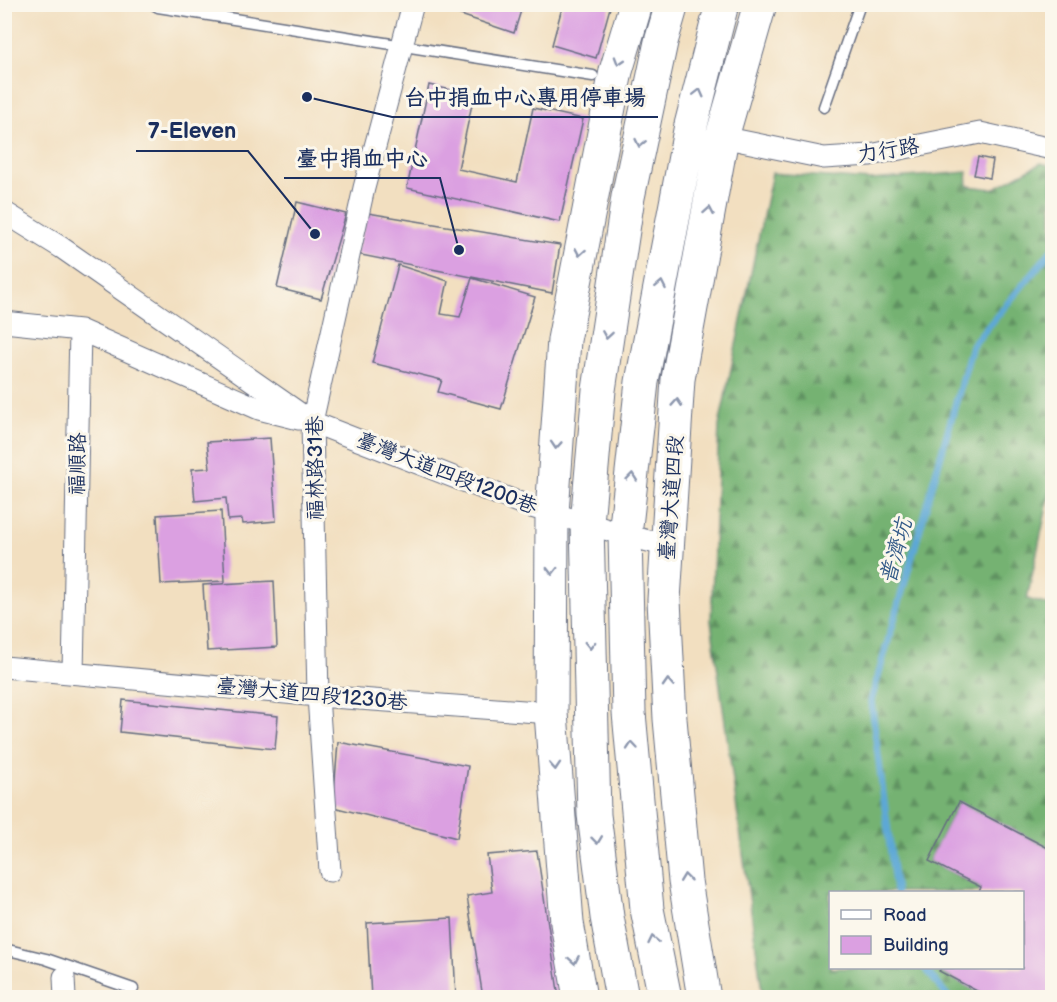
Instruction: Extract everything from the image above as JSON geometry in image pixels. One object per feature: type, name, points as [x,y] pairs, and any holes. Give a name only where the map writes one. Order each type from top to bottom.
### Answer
[{"type":"main road","points":[[580,998],[567,923],[551,713],[552,513],[564,340],[616,71],[636,4]]},
{"type":"main road","points":[[622,998],[607,917],[594,815],[587,523],[599,390],[628,197],[661,42],[672,4]]},
{"type":"main road","name":"臺灣大道四段","points":[[665,998],[647,909],[629,713],[625,535],[642,382],[691,125],[722,4]]},
{"type":"main road","name":"臺灣大道四段","points":[[704,998],[685,881],[669,719],[664,600],[678,379],[722,137],[760,4]]},
{"type":"street","name":"福林路31巷","points":[[330,871],[318,696],[312,422],[364,188],[413,4]]},
{"type":"street","name":"力行路","points":[[722,137],[824,158],[870,155],[980,133],[1053,149]]},
{"type":"street","name":"臺灣大道四段1200巷","points":[[4,212],[62,249],[312,422],[528,506],[668,546]]},
{"type":"street","points":[[4,322],[80,330],[259,409],[312,422]]},
{"type":"street","name":"福順路","points":[[73,673],[80,330]]},
{"type":"street","name":"臺灣大道四段1230巷","points":[[4,667],[318,696],[551,713]]},
{"type":"lane","points":[[153,4],[158,7],[403,44],[593,76]]},
{"type":"lane","points":[[824,107],[860,4]]},
{"type":"lane","points":[[4,949],[46,959],[133,989]]},
{"type":"green space","points":[[1041,163],[1052,166],[1052,483],[1027,599],[1052,606],[1052,850],[959,802],[929,861],[981,887],[979,891],[829,891],[829,969],[940,969],[939,972],[990,997],[763,998],[711,621],[719,426],[772,173],[871,180],[967,172],[968,186],[993,189]]},
{"type":"building","points":[[445,4],[523,4],[514,33],[443,9]]},
{"type":"building","points":[[563,4],[611,4],[596,58],[552,45]]},
{"type":"building","points":[[429,85],[474,95],[458,169],[517,182],[533,108],[583,119],[560,222],[407,188]]},
{"type":"building","points":[[978,157],[993,160],[990,178],[974,175]]},
{"type":"building","points":[[297,202],[346,214],[321,299],[277,288]]},
{"type":"building","points":[[368,213],[560,245],[552,293],[356,254]]},
{"type":"building","points":[[398,265],[448,281],[441,314],[460,317],[472,278],[535,297],[501,409],[438,392],[442,380],[372,363]]},
{"type":"building","points":[[270,438],[276,521],[243,524],[242,519],[228,520],[226,498],[195,501],[192,469],[210,468],[207,442]]},
{"type":"building","points":[[221,511],[225,581],[161,584],[157,515]]},
{"type":"building","points":[[274,581],[277,647],[207,651],[203,585]]},
{"type":"building","points":[[123,700],[278,716],[275,749],[120,732]]},
{"type":"building","points":[[338,742],[468,766],[457,838],[333,807]]},
{"type":"building","points":[[959,802],[1052,850],[1052,998],[990,998],[939,971],[940,969],[1024,969],[1024,891],[979,891],[981,887],[929,861]]},
{"type":"building","points":[[537,851],[559,998],[483,998],[467,896],[492,892],[487,855]]},
{"type":"building","points":[[452,918],[456,998],[371,998],[367,923]]},
{"type":"waterway","name":"普濟坑","points":[[896,891],[871,701],[972,346],[1052,250]]},
{"type":"waterway","name":"普濟坑","points":[[926,969],[949,998]]},
{"type":"place","name":"台中捐血中心專用停車場","points":[[307,97]]},
{"type":"place","name":"7-Eleven","points":[[315,234]]},
{"type":"place","name":"臺中捐血中心","points":[[459,250]]}]
